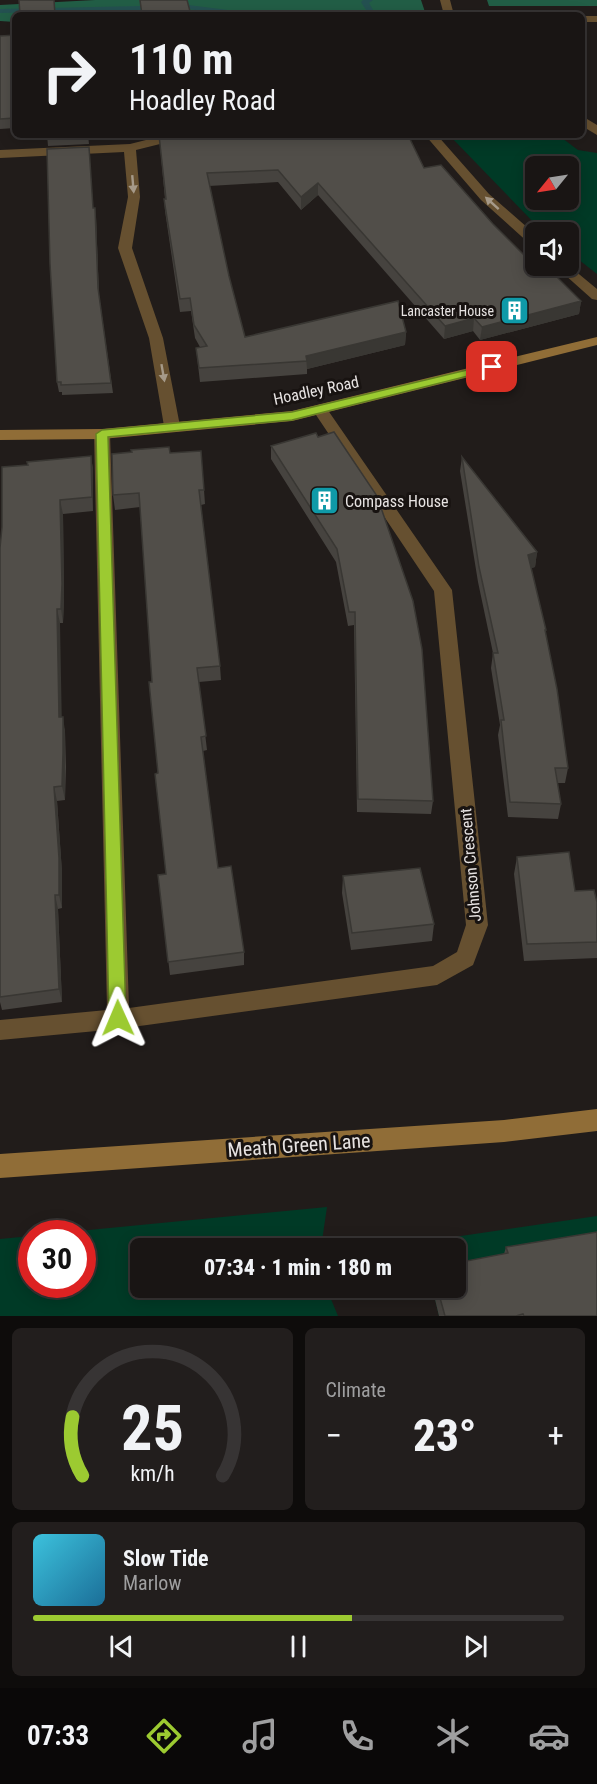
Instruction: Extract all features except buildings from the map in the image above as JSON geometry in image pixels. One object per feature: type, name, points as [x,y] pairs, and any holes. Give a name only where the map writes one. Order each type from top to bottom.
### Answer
[{"type":"street","points":[[0,154],[130,148],[168,138]]},
{"type":"street","points":[[433,138],[485,197],[525,232]]},
{"type":"street","points":[[130,148],[134,196],[125,248],[156,338],[172,426]]},
{"type":"street","points":[[574,276],[597,296]]},
{"type":"street","name":"Hoadley Road","points":[[0,435],[102,434],[292,416],[597,341]]},
{"type":"street","name":"Johnson Crescent","points":[[0,1030],[118,1018],[436,975],[465,958],[477,925],[443,590],[320,409]]},
{"type":"street","points":[[102,434],[118,1018]]},
{"type":"street","name":"Meath Green Lane","points":[[0,1166],[504,1131],[597,1120]]},
{"type":"green space","points":[[95,0],[421,0],[425,12],[12,12],[12,22],[0,21],[0,5]]},
{"type":"green space","points":[[487,0],[597,0],[597,6],[489,6]]},
{"type":"green space","points":[[452,138],[562,138],[578,150],[597,153],[597,274],[579,260],[579,222],[533,222]]},
{"type":"green space","points":[[327,1207],[322,1238],[130,1238],[130,1298],[331,1298],[338,1316],[0,1316],[0,1239],[18,1237],[18,1298],[96,1298],[96,1229]]},
{"type":"green space","points":[[597,1216],[597,1316],[439,1316],[435,1298],[466,1298],[466,1238],[454,1237]]},
{"type":"waterway","points":[[369,0],[365,2],[372,12]]},
{"type":"waterway","points":[[0,11],[188,7],[228,12]]},
{"type":"place","name":"Lancaster House","points":[[515,311]]},
{"type":"place","name":"Compass House","points":[[324,501]]},
{"type":"route","points":[[118,1018],[102,434],[292,416],[492,367]]}]
